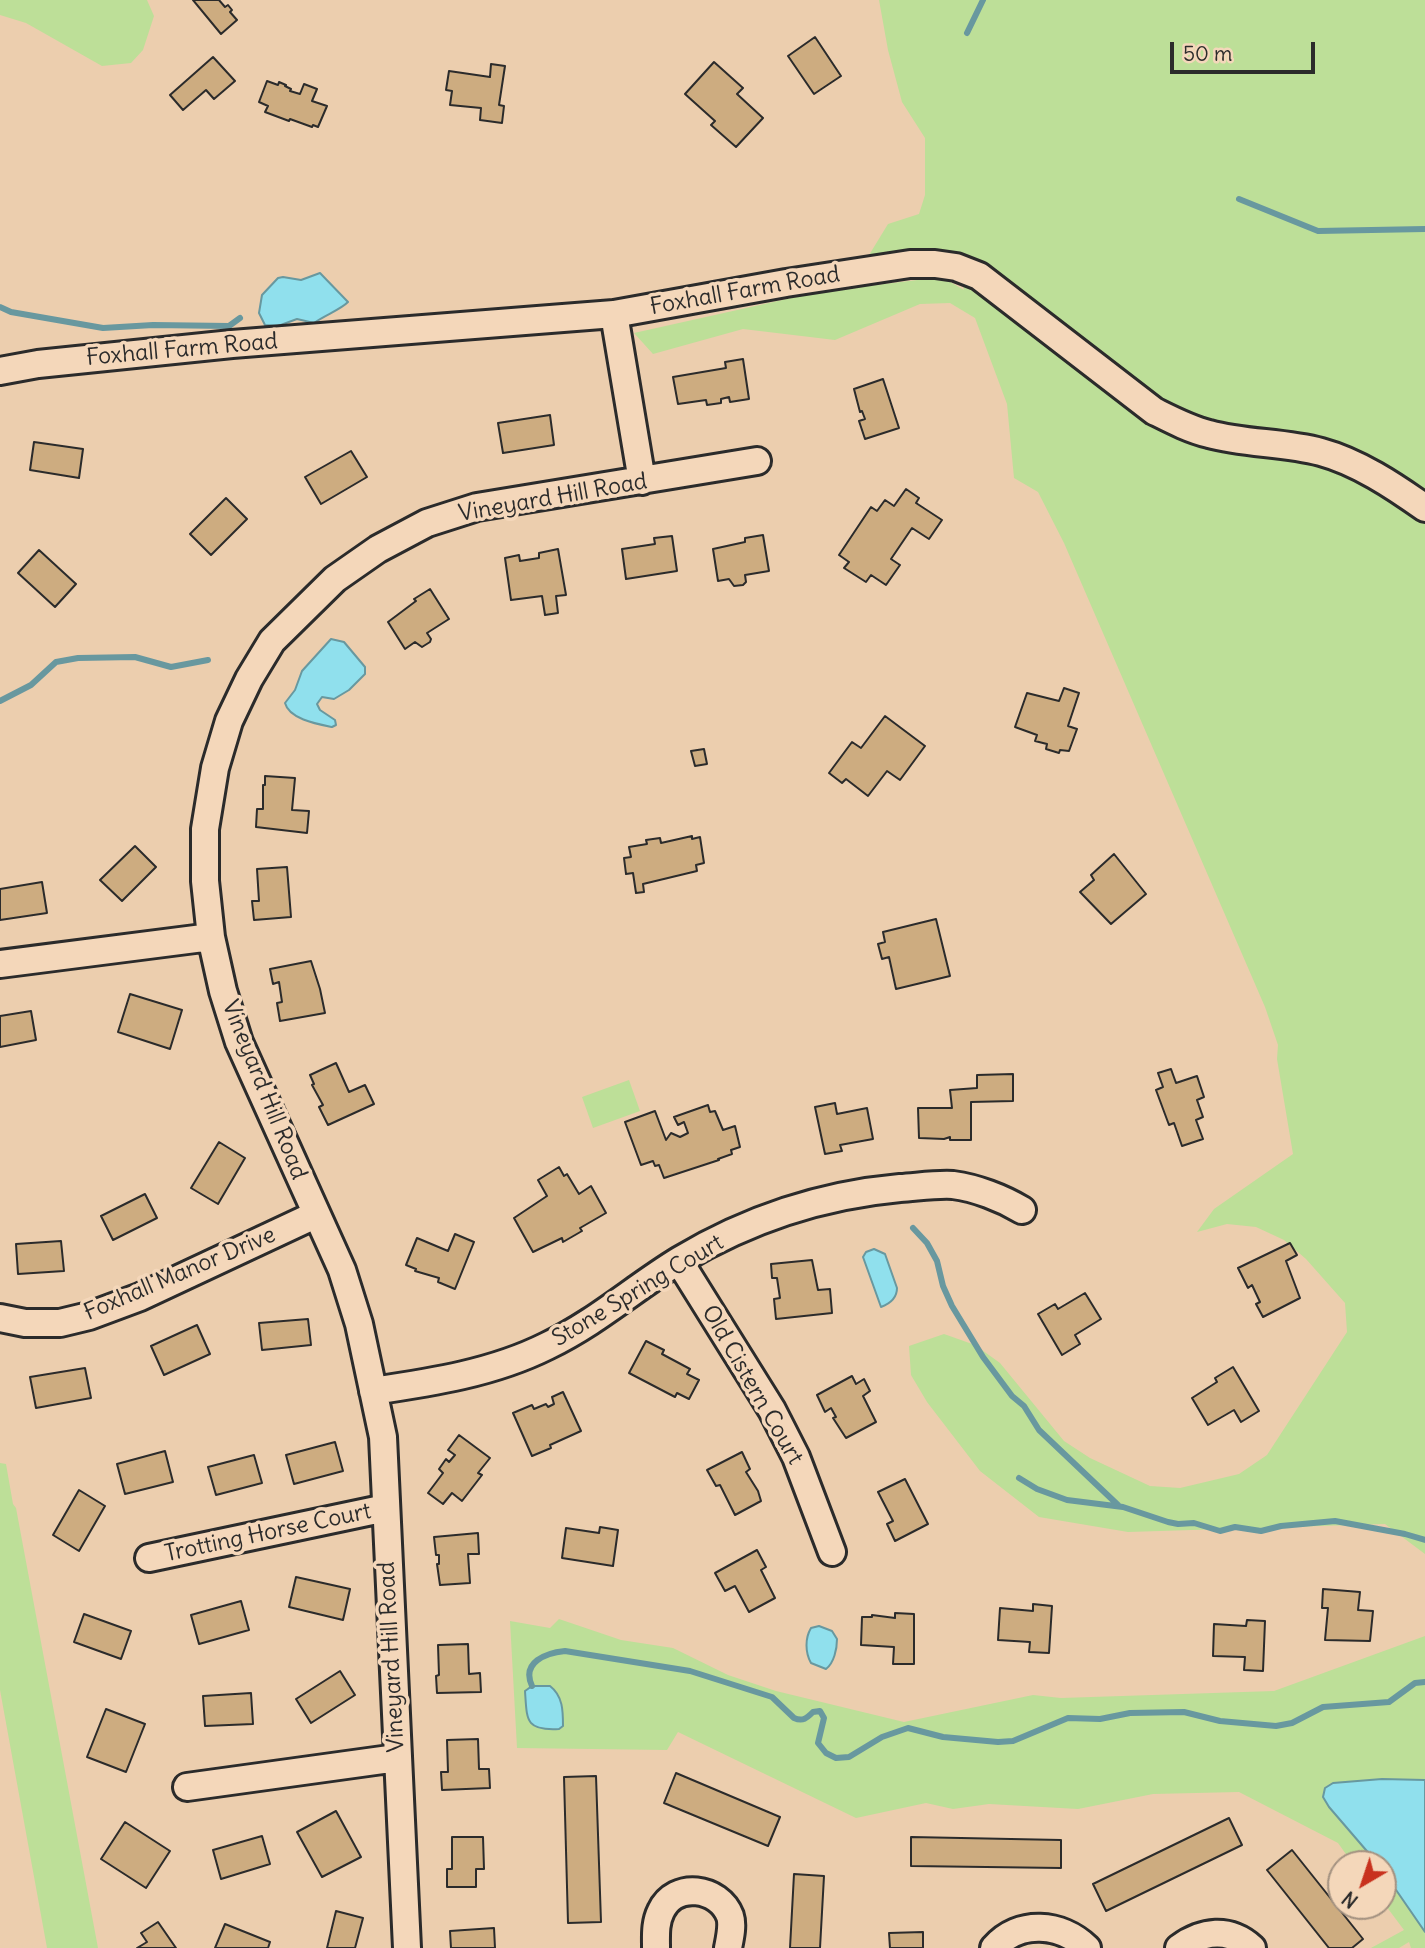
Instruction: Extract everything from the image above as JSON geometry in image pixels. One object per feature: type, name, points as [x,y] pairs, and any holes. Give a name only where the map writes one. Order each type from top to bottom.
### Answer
[{"type":"street","name":"Foxhall Farm Road","points":[[0,371],[38,363],[232,344],[615,322],[786,283],[910,264],[935,264],[956,267],[979,276],[1154,411],[1181,425],[1210,435],[1322,452],[1399,489],[1425,508]]},
{"type":"street","points":[[615,322],[642,481]]},
{"type":"street","name":"Vineyard Hill Road","points":[[407,1948],[383,1437],[359,1324],[342,1270],[239,1042],[223,991],[211,937],[205,881],[205,829],[215,768],[229,721],[249,679],[272,641],[335,579],[378,548],[427,523],[477,507],[757,461]]},
{"type":"street","points":[[0,964],[211,937]]},
{"type":"street","name":"Stone Spring Court","points":[[373,1391],[470,1373],[505,1364],[545,1347],[595,1320],[679,1261],[770,1217],[815,1203],[864,1191],[953,1185],[1005,1200],[1022,1210]]},
{"type":"street","name":"Foxhall Manor Drive","points":[[0,1318],[26,1323],[60,1323],[89,1316],[140,1297],[315,1215]]},
{"type":"street","name":"Old Cistern Court","points":[[679,1261],[772,1410],[796,1457],[832,1552]]},
{"type":"street","name":"Trotting Horse Court","points":[[149,1558],[386,1508]]},
{"type":"street","points":[[187,1787],[397,1758]]},
{"type":"street","points":[[656,1948],[656,1925],[662,1908],[671,1898],[684,1891],[712,1894],[723,1903],[731,1918],[728,1948]]},
{"type":"street","points":[[994,1948],[1016,1931],[1034,1928],[1055,1929],[1087,1948]]},
{"type":"street","points":[[1179,1948],[1205,1933],[1219,1933],[1234,1936],[1252,1948]]},
{"type":"green space","points":[[0,0],[147,0],[154,16],[143,50],[131,63],[102,66],[26,23],[0,15]]},
{"type":"green space","points":[[879,0],[1425,0],[1425,1554],[1385,1524],[1128,1532],[1039,1517],[980,1471],[927,1402],[911,1375],[909,1346],[944,1334],[975,1345],[1000,1363],[1064,1441],[1090,1458],[1150,1486],[1180,1488],[1239,1474],[1267,1455],[1347,1332],[1345,1303],[1306,1259],[1284,1240],[1256,1227],[1227,1224],[1197,1232],[1214,1209],[1293,1154],[1277,1059],[1278,1045],[1265,1007],[1064,543],[1038,492],[1014,478],[1007,404],[975,318],[950,303],[920,304],[835,340],[743,329],[653,354],[634,333],[818,292],[942,277],[964,290],[954,252],[940,259],[866,260],[888,224],[919,214],[925,195],[925,138],[902,102],[888,50]]},
{"type":"green space","points":[[629,1080],[640,1111],[593,1128],[582,1097]]},
{"type":"green space","points":[[0,1463],[6,1464],[16,1508],[98,1948],[47,1948],[0,1690]]},
{"type":"green space","points":[[559,1619],[621,1640],[673,1648],[728,1675],[776,1691],[904,1722],[1033,1695],[1061,1698],[1274,1691],[1425,1636],[1425,1948],[1411,1948],[1409,1942],[1399,1948],[1371,1948],[1404,1930],[1396,1920],[1397,1850],[1343,1850],[1338,1843],[1239,1792],[1153,1794],[1078,1809],[989,1804],[953,1809],[926,1803],[856,1818],[678,1732],[667,1750],[517,1748],[510,1621],[550,1628]]},
{"type":"water","points":[[320,273],[348,302],[314,323],[297,319],[278,326],[265,325],[259,313],[262,295],[278,278],[301,280]]},
{"type":"water","points":[[331,639],[344,642],[365,667],[365,674],[349,690],[334,699],[322,697],[317,704],[320,710],[335,720],[336,725],[332,727],[298,717],[285,703],[295,690],[302,671]]},
{"type":"water","points":[[874,1249],[885,1254],[897,1288],[892,1300],[881,1307],[863,1257],[866,1252]]},
{"type":"water","points":[[819,1626],[832,1631],[837,1639],[834,1656],[826,1669],[811,1663],[807,1650],[811,1628]]},
{"type":"water","points":[[532,1686],[550,1686],[558,1694],[563,1715],[563,1726],[559,1729],[540,1728],[530,1722],[525,1691]]},
{"type":"water","points":[[1382,1779],[1425,1780],[1425,1932],[1397,1891],[1397,1850],[1366,1850],[1323,1797],[1325,1788],[1333,1783]]},
{"type":"building","points":[[193,0],[219,0],[225,7],[228,5],[237,20],[221,34]]},
{"type":"building","points":[[815,37],[841,76],[814,94],[788,56]]},
{"type":"building","points":[[213,57],[235,81],[214,99],[206,90],[183,110],[170,95]]},
{"type":"building","points":[[714,62],[743,88],[737,94],[763,118],[736,147],[711,125],[715,121],[685,94]]},
{"type":"building","points":[[491,64],[505,66],[499,105],[504,106],[502,123],[480,120],[481,108],[450,105],[452,91],[446,90],[449,71],[490,77]]},
{"type":"building","points":[[267,81],[278,85],[279,82],[291,89],[290,91],[300,94],[304,84],[317,89],[312,101],[327,106],[318,127],[290,119],[289,121],[265,112],[268,106],[259,102]]},
{"type":"building","points":[[743,359],[749,399],[730,402],[729,397],[721,399],[721,403],[707,405],[706,400],[678,404],[673,377],[726,368],[725,362]]},
{"type":"building","points":[[883,379],[899,428],[865,439],[859,421],[865,419],[862,411],[860,412],[854,389]]},
{"type":"building","points":[[550,415],[554,445],[503,453],[498,423]]},
{"type":"building","points":[[34,442],[83,449],[79,478],[30,470]]},
{"type":"building","points":[[351,451],[367,477],[321,504],[305,477]]},
{"type":"building","points":[[906,489],[919,498],[916,503],[942,520],[929,539],[912,528],[891,559],[900,565],[886,585],[871,575],[866,582],[844,568],[849,562],[839,555],[871,507],[877,511],[885,500],[894,506]]},
{"type":"building","points":[[226,498],[247,519],[211,555],[190,534]]},
{"type":"building","points":[[763,535],[769,571],[745,575],[746,582],[743,585],[734,586],[729,579],[718,581],[713,549]]},
{"type":"building","points":[[672,536],[677,571],[626,579],[622,549],[655,544],[654,538]]},
{"type":"building","points":[[558,549],[566,595],[556,596],[558,613],[545,615],[542,596],[511,600],[505,558],[519,555],[520,561],[539,558],[539,553]]},
{"type":"building","points":[[39,550],[76,584],[55,607],[18,573]]},
{"type":"building","points":[[430,589],[449,619],[427,633],[430,642],[422,647],[415,642],[405,649],[388,622]]},
{"type":"building","points":[[1064,688],[1079,693],[1068,726],[1077,729],[1069,751],[1060,750],[1059,753],[1046,749],[1047,744],[1035,741],[1037,735],[1015,727],[1027,693],[1059,701]]},
{"type":"building","points":[[885,716],[925,746],[900,780],[887,771],[868,796],[846,779],[842,783],[829,773],[852,742],[861,748]]},
{"type":"building","points":[[704,749],[707,764],[695,766],[691,751]]},
{"type":"building","points":[[265,776],[295,778],[292,810],[309,811],[307,833],[256,827],[257,809],[263,809]]},
{"type":"building","points":[[692,836],[692,839],[700,837],[704,863],[696,865],[697,871],[643,884],[644,892],[636,893],[633,873],[626,874],[624,858],[631,857],[629,847],[647,844],[646,840],[660,838],[661,843]]},
{"type":"building","points":[[135,846],[156,867],[122,901],[100,880]]},
{"type":"building","points":[[1114,854],[1146,894],[1111,924],[1080,892],[1094,880],[1091,875]]},
{"type":"building","points":[[287,867],[291,917],[254,920],[252,901],[259,901],[257,869]]},
{"type":"building","points":[[42,882],[47,913],[0,920],[0,889]]},
{"type":"building","points":[[936,919],[950,976],[896,989],[889,957],[882,959],[878,944],[885,942],[883,932]]},
{"type":"building","points":[[311,961],[325,1013],[280,1021],[277,1003],[282,1002],[279,982],[273,984],[270,969]]},
{"type":"building","points":[[130,994],[182,1010],[170,1049],[118,1032]]},
{"type":"building","points":[[31,1011],[36,1040],[0,1047],[0,1016]]},
{"type":"building","points":[[336,1063],[349,1092],[365,1085],[374,1104],[328,1125],[319,1107],[323,1105],[312,1085],[314,1084],[310,1075]]},
{"type":"building","points":[[1171,1069],[1176,1083],[1197,1076],[1204,1097],[1197,1100],[1203,1117],[1196,1120],[1203,1139],[1182,1146],[1174,1123],[1169,1125],[1156,1090],[1163,1087],[1158,1073]]},
{"type":"building","points":[[1013,1074],[1013,1101],[971,1102],[971,1140],[950,1140],[950,1137],[919,1138],[918,1108],[952,1108],[950,1090],[977,1088],[977,1075]]},
{"type":"building","points":[[835,1103],[837,1114],[867,1108],[873,1139],[840,1145],[842,1151],[825,1154],[815,1107]]},
{"type":"building","points":[[708,1105],[710,1112],[715,1111],[723,1130],[735,1126],[740,1147],[731,1150],[732,1154],[719,1160],[664,1178],[659,1165],[655,1166],[653,1161],[641,1165],[625,1122],[655,1111],[666,1140],[671,1133],[680,1137],[688,1133],[684,1122],[678,1125],[674,1117]]},
{"type":"building","points":[[219,1142],[245,1158],[218,1204],[191,1188]]},
{"type":"building","points":[[559,1167],[564,1176],[567,1174],[579,1194],[591,1186],[606,1213],[580,1228],[582,1231],[563,1242],[562,1238],[533,1252],[514,1218],[547,1196],[538,1180]]},
{"type":"building","points":[[145,1194],[157,1218],[113,1240],[101,1216]]},
{"type":"building","points":[[455,1234],[474,1242],[455,1289],[438,1282],[439,1278],[415,1271],[416,1269],[406,1265],[417,1238],[448,1251]]},
{"type":"building","points":[[61,1241],[64,1271],[18,1274],[16,1244]]},
{"type":"building","points":[[1290,1243],[1297,1255],[1286,1261],[1300,1298],[1263,1317],[1256,1304],[1260,1302],[1252,1285],[1248,1288],[1238,1268]]},
{"type":"building","points":[[812,1260],[818,1290],[830,1289],[832,1313],[776,1319],[774,1299],[780,1298],[777,1278],[772,1278],[771,1264]]},
{"type":"building","points":[[1085,1293],[1101,1319],[1075,1335],[1080,1344],[1062,1355],[1038,1314],[1055,1304],[1058,1309]]},
{"type":"building","points":[[308,1319],[311,1345],[262,1350],[259,1323]]},
{"type":"building","points":[[197,1325],[210,1354],[164,1375],[151,1346]]},
{"type":"building","points":[[646,1341],[664,1350],[662,1354],[690,1369],[687,1374],[699,1380],[689,1399],[677,1393],[675,1397],[629,1373]]},
{"type":"building","points":[[1233,1367],[1259,1411],[1241,1422],[1234,1410],[1208,1425],[1192,1398],[1217,1382],[1215,1378]]},
{"type":"building","points":[[85,1368],[91,1398],[36,1408],[30,1377]]},
{"type":"building","points":[[852,1376],[856,1384],[864,1379],[870,1391],[863,1396],[876,1422],[846,1438],[833,1418],[836,1417],[831,1408],[825,1412],[817,1395]]},
{"type":"building","points":[[563,1392],[581,1431],[532,1456],[513,1413],[532,1405],[534,1409],[546,1404],[548,1407],[554,1404],[552,1397]]},
{"type":"building","points":[[459,1435],[490,1458],[478,1473],[482,1475],[462,1501],[452,1493],[443,1504],[428,1493],[443,1473],[439,1469],[446,1459],[449,1462],[455,1455],[448,1450]]},
{"type":"building","points":[[335,1442],[343,1471],[294,1484],[286,1455]]},
{"type":"building","points":[[165,1451],[173,1482],[125,1494],[117,1464]]},
{"type":"building","points":[[742,1452],[750,1469],[746,1472],[761,1501],[735,1515],[720,1485],[716,1486],[707,1470]]},
{"type":"building","points":[[254,1455],[262,1483],[216,1495],[208,1467]]},
{"type":"building","points":[[905,1479],[928,1524],[895,1541],[887,1524],[893,1521],[878,1492]]},
{"type":"building","points":[[79,1490],[105,1506],[79,1551],[53,1535]]},
{"type":"building","points":[[600,1527],[618,1530],[613,1566],[562,1558],[566,1528],[599,1533]]},
{"type":"building","points":[[478,1533],[479,1554],[468,1554],[470,1583],[440,1585],[437,1564],[439,1555],[436,1555],[434,1537]]},
{"type":"building","points":[[757,1550],[766,1567],[761,1570],[775,1598],[749,1612],[735,1586],[725,1591],[715,1573]]},
{"type":"building","points":[[296,1577],[350,1589],[343,1620],[289,1607]]},
{"type":"building","points":[[1323,1589],[1360,1592],[1358,1610],[1373,1611],[1370,1641],[1325,1640],[1328,1608],[1322,1608]]},
{"type":"building","points":[[241,1601],[249,1630],[199,1644],[191,1615]]},
{"type":"building","points":[[1033,1604],[1052,1606],[1049,1653],[1029,1652],[1030,1642],[998,1640],[1000,1608],[1033,1611]]},
{"type":"building","points":[[895,1613],[914,1614],[914,1664],[893,1664],[894,1647],[861,1645],[862,1617],[872,1615],[895,1618]]},
{"type":"building","points":[[84,1614],[131,1631],[121,1659],[74,1642]]},
{"type":"building","points":[[1247,1620],[1265,1621],[1263,1671],[1244,1670],[1245,1657],[1213,1656],[1214,1624],[1246,1626]]},
{"type":"building","points":[[468,1644],[469,1674],[480,1673],[481,1692],[437,1693],[438,1645]]},
{"type":"building","points":[[340,1671],[355,1695],[311,1723],[296,1699]]},
{"type":"building","points":[[251,1693],[253,1724],[205,1726],[203,1696]]},
{"type":"building","points":[[106,1709],[145,1724],[126,1772],[87,1757]]},
{"type":"building","points":[[478,1739],[479,1769],[489,1769],[490,1788],[442,1790],[441,1772],[448,1772],[447,1740]]},
{"type":"building","points":[[676,1773],[780,1817],[768,1846],[664,1803]]},
{"type":"building","points":[[596,1776],[601,1922],[568,1923],[564,1777]]},
{"type":"building","points":[[336,1811],[361,1857],[322,1877],[297,1832]]},
{"type":"building","points":[[1229,1818],[1242,1845],[1106,1911],[1093,1884]]},
{"type":"building","points":[[125,1822],[170,1851],[146,1888],[101,1859]]},
{"type":"building","points":[[262,1836],[270,1864],[221,1879],[213,1850]]},
{"type":"building","points":[[452,1837],[483,1837],[484,1869],[476,1869],[476,1887],[447,1887],[447,1869],[452,1869]]},
{"type":"building","points":[[911,1837],[1061,1840],[1061,1868],[911,1866]]},
{"type":"building","points":[[1292,1850],[1327,1894],[1327,1920],[1348,1920],[1363,1939],[1352,1948],[1329,1948],[1267,1870]]},
{"type":"building","points":[[794,1874],[824,1876],[820,1948],[790,1948]]},
{"type":"building","points":[[336,1911],[363,1918],[355,1948],[327,1948]]},
{"type":"building","points":[[158,1922],[176,1948],[137,1948],[147,1942],[141,1933]]},
{"type":"building","points":[[225,1924],[270,1942],[268,1948],[215,1948]]},
{"type":"building","points":[[494,1928],[495,1948],[451,1948],[450,1931]]},
{"type":"building","points":[[923,1932],[923,1948],[890,1948],[889,1933]]},
{"type":"waterway","points":[[967,33],[983,0]]},
{"type":"waterway","points":[[1239,199],[1318,231],[1425,229]]},
{"type":"waterway","points":[[0,307],[11,312],[103,328],[153,325],[229,326],[240,318]]},
{"type":"waterway","points":[[0,701],[31,685],[56,662],[78,658],[135,657],[171,667],[208,660]]},
{"type":"waterway","points":[[913,1228],[927,1243],[937,1261],[943,1286],[952,1306],[983,1357],[1012,1396],[1024,1406],[1039,1430],[1118,1505]]},
{"type":"waterway","points":[[1019,1478],[1037,1489],[1067,1500],[1123,1507],[1168,1522],[1194,1523],[1220,1531],[1235,1527],[1261,1531],[1281,1526],[1335,1521],[1425,1540]]},
{"type":"waterway","points":[[532,1686],[530,1671],[537,1660],[565,1651],[690,1671],[772,1697],[794,1718],[800,1720],[820,1711],[824,1718],[818,1743],[826,1753],[836,1758],[849,1757],[882,1737],[908,1728],[943,1737],[998,1742],[1013,1741],[1068,1718],[1100,1719],[1130,1713],[1184,1712],[1220,1721],[1276,1726],[1292,1723],[1323,1707],[1389,1702],[1415,1683],[1425,1682]]}]
